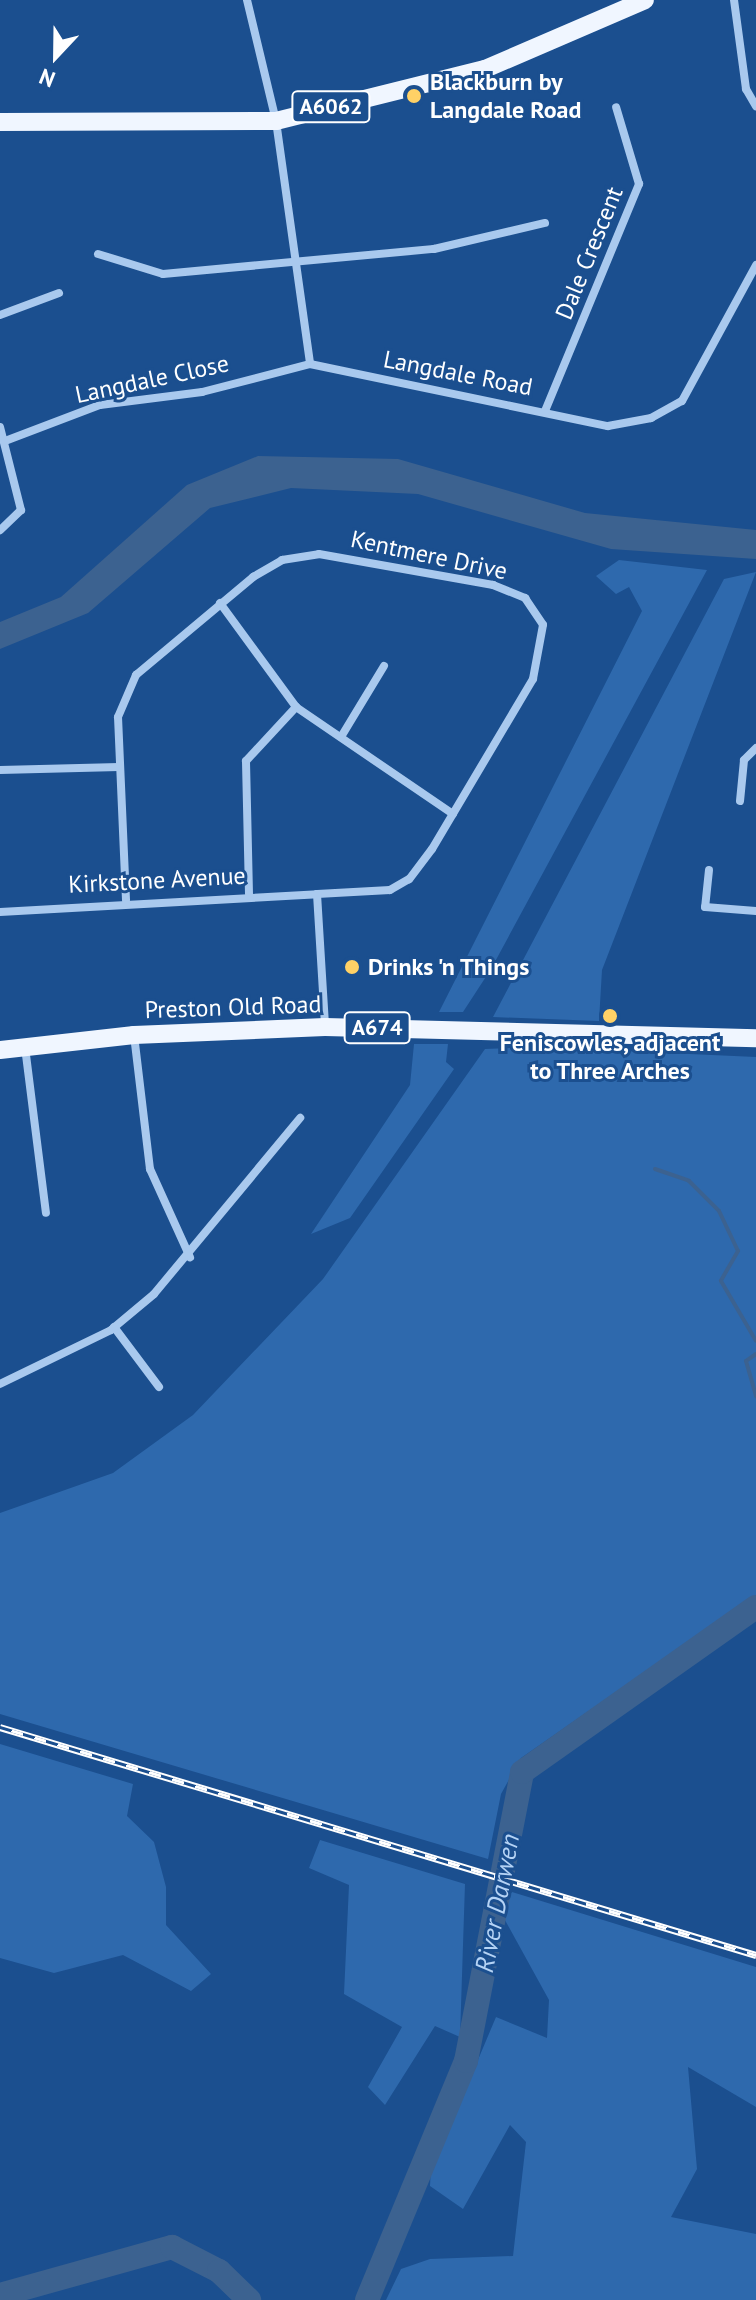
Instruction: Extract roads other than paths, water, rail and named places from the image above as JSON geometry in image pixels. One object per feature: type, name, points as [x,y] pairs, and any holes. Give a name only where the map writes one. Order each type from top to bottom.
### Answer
[{"type":"main road","name":"A6062","points":[[0,122],[276,121],[485,69],[645,0]]},
{"type":"main road","name":"Preston Old Road","points":[[0,1050],[134,1035],[325,1027],[756,1038]]},
{"type":"street","points":[[247,0],[276,121],[298,260],[310,364]]},
{"type":"street","points":[[734,0],[746,89],[756,106]]},
{"type":"street","name":"Dale Crescent","points":[[545,411],[639,184],[616,107]]},
{"type":"street","points":[[98,254],[163,274],[434,249],[545,223]]},
{"type":"street","name":"Langdale Road","points":[[310,364],[608,426],[651,418],[682,401],[756,265]]},
{"type":"street","points":[[0,315],[59,293]]},
{"type":"street","name":"Langdale Close","points":[[5,441],[100,405],[202,392],[310,364]]},
{"type":"street","points":[[0,427],[21,510],[0,530]]},
{"type":"street","name":"Kentmere Drive","points":[[126,900],[118,717],[136,675],[220,603],[282,560],[319,554],[493,585],[525,598],[543,625],[543,650],[453,814],[409,879],[390,890],[317,894]]},
{"type":"street","points":[[220,603],[296,707],[453,814]]},
{"type":"street","points":[[341,737],[384,666]]},
{"type":"street","points":[[249,894],[246,761],[296,707]]},
{"type":"street","points":[[740,801],[744,760],[756,748]]},
{"type":"street","points":[[0,770],[119,767]]},
{"type":"street","points":[[709,870],[705,907],[756,911]]},
{"type":"street","points":[[317,894],[325,1027]]},
{"type":"street","name":"Kirkstone Avenue","points":[[0,912],[126,900],[317,894]]},
{"type":"street","points":[[134,1035],[150,1169],[190,1257]]},
{"type":"street","points":[[25,1046],[46,1213]]},
{"type":"street","points":[[0,1384],[114,1327],[190,1257],[300,1118]]},
{"type":"street","points":[[114,1327],[159,1387]]},
{"type":"waterway","points":[[655,1169],[689,1181],[719,1211],[738,1251],[721,1281],[756,1341]]},
{"type":"waterway","points":[[756,1354],[746,1361],[756,1397]]},
{"type":"waterway","name":"River Darwen","points":[[367,2300],[466,2061],[522,1772],[756,1607]]},
{"type":"waterway","name":"River Darwen","points":[[0,2295],[172,2247],[219,2271],[249,2300]]},
{"type":"railway","points":[[0,1727],[756,1955]]},
{"type":"place","name":"Blackburn by Langdale Road","points":[[414,96]]},
{"type":"place","name":"Drinks 'n Things","points":[[352,967]]},
{"type":"place","name":"Feniscowles, adjacent to Three Arches","points":[[610,1016]]}]
